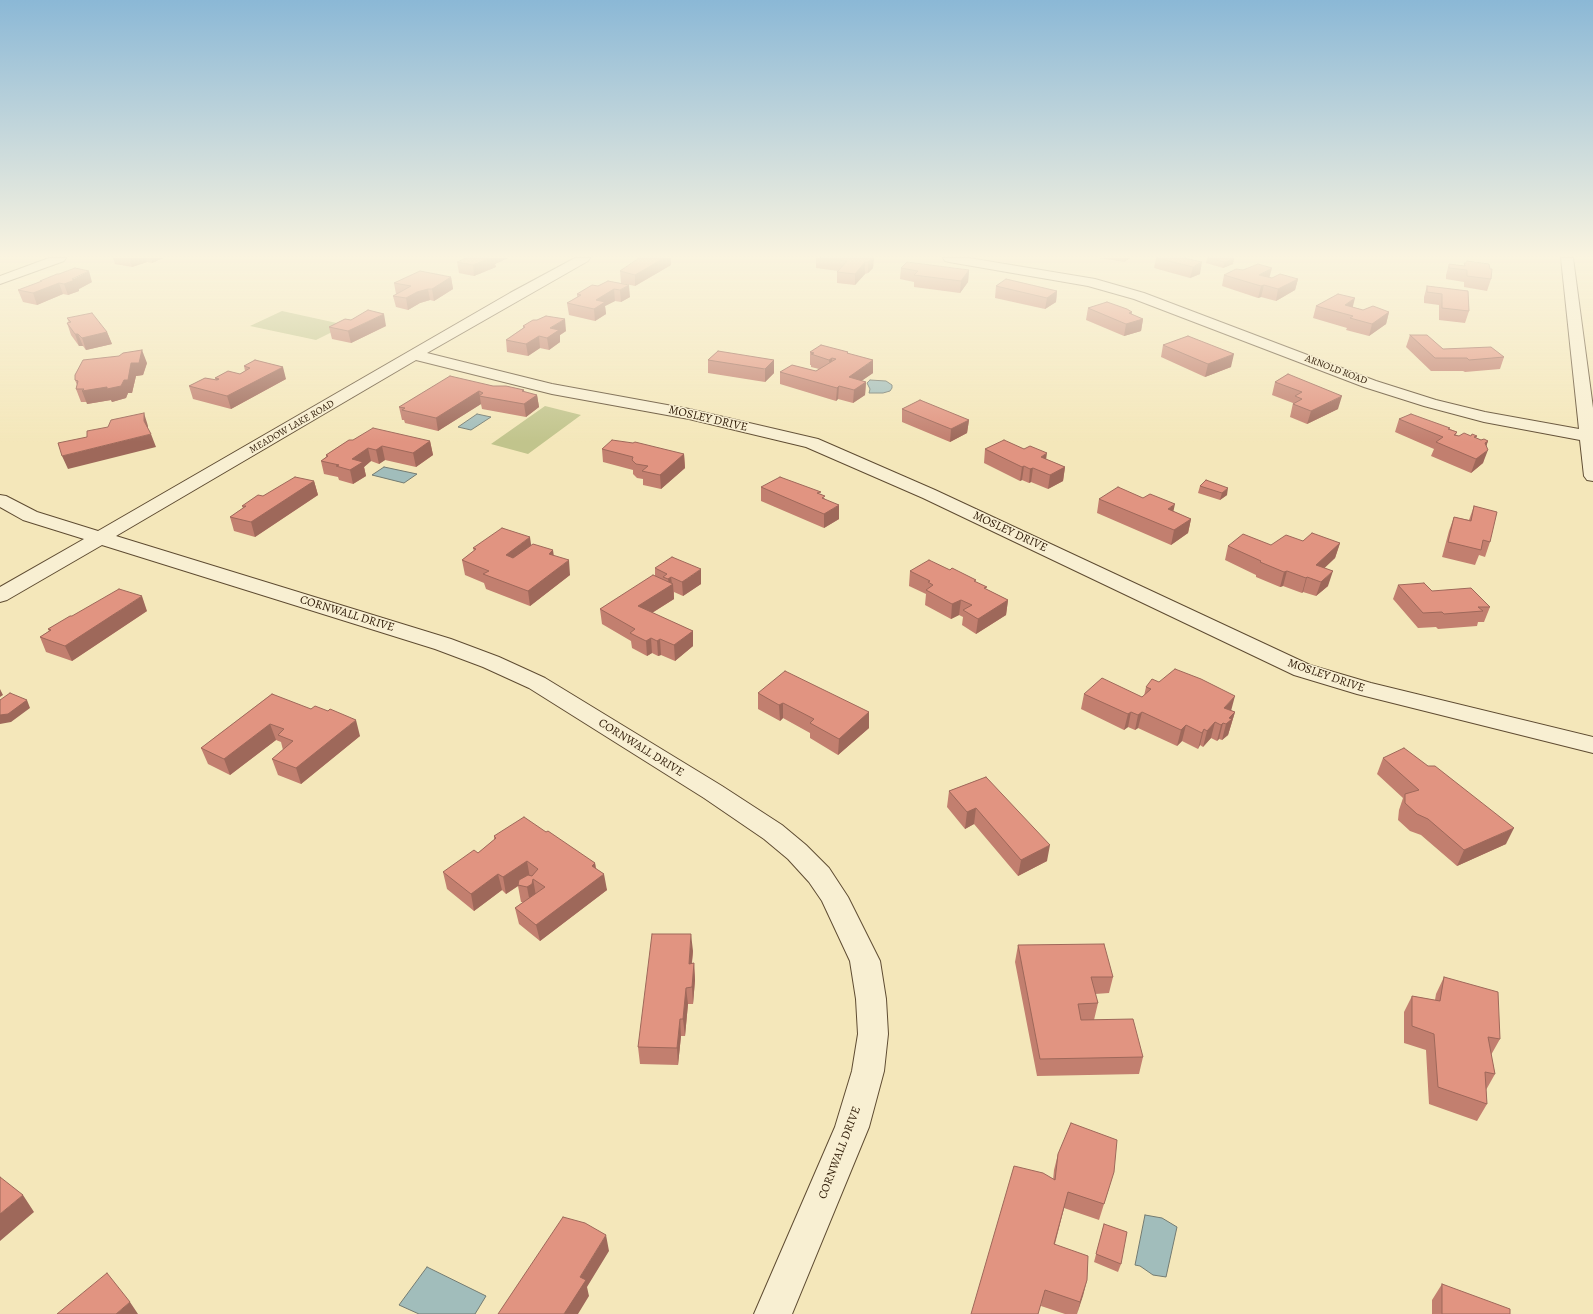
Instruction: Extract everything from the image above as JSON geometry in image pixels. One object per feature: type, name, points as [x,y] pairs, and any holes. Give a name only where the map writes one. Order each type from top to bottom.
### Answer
[{"type":"street","name":"MEADOW LAKE ROAD","points":[[0,596],[475,319]]},
{"type":"street","name":"ARNOLD ROAD","points":[[1200,319],[1370,384],[1430,404],[1484,417],[1588,436]]},
{"type":"street","points":[[1574,319],[1593,476]]},
{"type":"street","name":"MOSLEY DRIVE","points":[[415,355],[552,389],[689,414],[812,443],[936,497],[1302,670],[1365,690],[1593,745]]},
{"type":"street","name":"CORNWALL DRIVE","points":[[0,500],[30,516],[443,644],[537,683],[725,800],[773,832],[797,852],[820,875],[838,903],[865,961],[871,999],[873,1034],[868,1071],[852,1127],[773,1314]]},
{"type":"green space","points":[[264,319],[320,319],[346,325],[316,340],[250,326]]},
{"type":"green space","points":[[545,406],[581,415],[528,454],[491,444]]},
{"type":"water","points":[[870,380],[886,381],[892,385],[892,388],[890,391],[883,393],[869,393],[870,389],[867,383]]},
{"type":"water","points":[[477,414],[491,417],[471,430],[458,427]]},
{"type":"water","points":[[384,467],[417,474],[404,483],[372,475]]},
{"type":"water","points":[[1145,1215],[1162,1218],[1177,1227],[1166,1277],[1153,1275],[1140,1266],[1135,1265]]},
{"type":"water","points":[[427,1267],[486,1296],[475,1314],[419,1314],[399,1305]]},
{"type":"building","points":[[68,319],[97,319],[107,332],[82,338],[78,334],[75,334],[67,323],[71,322]]},
{"type":"building","points":[[344,319],[373,319],[348,331],[329,327]]},
{"type":"building","points":[[564,319],[550,328],[559,330],[547,338],[539,336],[526,344],[506,340],[525,327],[523,326],[533,320]]},
{"type":"building","points":[[1115,319],[1142,319],[1126,324]]},
{"type":"building","points":[[1355,319],[1379,319],[1372,324]]},
{"type":"building","points":[[1410,335],[1427,335],[1443,349],[1491,347],[1504,357],[1469,360],[1467,358],[1435,358]]},
{"type":"building","points":[[1188,336],[1234,354],[1208,364],[1163,345]]},
{"type":"building","points":[[821,345],[873,360],[849,377],[866,382],[854,390],[839,386],[837,388],[780,372],[792,365],[816,371],[836,359],[832,358],[829,360],[811,354],[814,353],[810,352]]},
{"type":"building","points":[[142,350],[139,363],[131,363],[128,380],[124,380],[121,386],[82,391],[84,389],[76,389],[78,381],[75,380],[75,375],[83,360],[119,356],[123,353]]},
{"type":"building","points":[[718,351],[774,360],[765,369],[708,360]]},
{"type":"building","points":[[255,360],[283,367],[227,396],[189,386],[205,378],[217,380],[219,379],[215,378],[228,371],[240,374],[250,368],[244,366]]},
{"type":"building","points":[[1288,374],[1342,396],[1311,411],[1293,404],[1302,399],[1295,396],[1302,392],[1275,382]]},
{"type":"building","points":[[450,376],[493,386],[506,386],[537,395],[524,404],[479,396],[483,393],[479,391],[436,418],[402,410],[405,408],[399,407]]},
{"type":"building","points":[[920,400],[969,420],[951,429],[902,409]]},
{"type":"building","points":[[144,413],[144,421],[151,434],[62,456],[58,443],[87,437],[87,431],[108,427],[111,420]]},
{"type":"building","points":[[1411,414],[1450,428],[1448,429],[1457,432],[1454,435],[1459,436],[1464,433],[1471,436],[1472,434],[1477,436],[1474,437],[1481,440],[1484,439],[1488,441],[1485,443],[1488,450],[1476,459],[1436,442],[1443,437],[1399,419]]},
{"type":"building","points":[[373,428],[430,441],[413,453],[382,446],[376,450],[368,448],[352,459],[363,462],[350,470],[336,466],[339,465],[321,461],[328,456],[326,455],[349,440],[353,440]]},
{"type":"building","points":[[612,440],[635,442],[684,454],[660,475],[642,471],[648,466],[636,464],[632,460],[633,457],[602,449]]},
{"type":"building","points":[[1004,440],[1024,449],[1030,446],[1047,453],[1041,457],[1065,467],[1050,475],[1033,468],[1030,469],[1024,466],[1022,467],[985,449]]},
{"type":"building","points":[[295,477],[314,481],[251,522],[230,517],[246,506],[242,506],[258,495],[263,496]]},
{"type":"building","points":[[780,477],[821,492],[817,493],[825,496],[822,498],[839,505],[824,514],[761,487]]},
{"type":"building","points":[[1206,480],[1228,488],[1222,493],[1200,486]]},
{"type":"building","points":[[1118,487],[1143,498],[1150,494],[1175,504],[1168,509],[1191,519],[1174,530],[1099,499]]},
{"type":"building","points":[[1474,506],[1497,512],[1490,542],[1483,540],[1481,550],[1448,542],[1454,517],[1471,521]]},
{"type":"building","points":[[502,528],[530,537],[506,555],[513,558],[533,544],[553,550],[549,554],[569,560],[528,591],[483,574],[489,571],[462,560],[476,549],[473,548]]},
{"type":"building","points":[[1312,533],[1340,543],[1316,565],[1333,571],[1321,582],[1287,571],[1284,572],[1228,546],[1243,534],[1271,545],[1286,535],[1303,541]]},
{"type":"building","points":[[672,557],[701,569],[682,582],[671,577],[668,579],[663,577],[667,574],[655,568]]},
{"type":"building","points":[[929,560],[950,570],[952,568],[976,580],[974,581],[987,587],[984,588],[1008,600],[978,619],[963,610],[972,605],[961,600],[952,604],[926,590],[933,585],[928,582],[930,581],[910,571]]},
{"type":"building","points":[[653,575],[673,584],[638,606],[693,631],[674,645],[660,639],[657,641],[651,638],[646,641],[630,633],[635,629],[600,609]]},
{"type":"building","points":[[1424,583],[1432,591],[1471,588],[1490,607],[1478,607],[1483,611],[1444,614],[1442,612],[1423,613],[1398,585]]},
{"type":"building","points":[[119,589],[142,596],[65,646],[40,637],[51,630],[48,629]]},
{"type":"building","points":[[1175,669],[1201,679],[1235,696],[1224,708],[1235,712],[1229,718],[1232,719],[1226,724],[1223,723],[1221,725],[1215,722],[1207,731],[1204,729],[1202,733],[1186,725],[1181,730],[1142,712],[1138,715],[1131,712],[1128,714],[1084,694],[1102,678],[1142,697],[1151,689],[1146,687],[1152,679],[1159,682]]},
{"type":"building","points":[[785,671],[869,712],[839,739],[810,723],[814,719],[783,703],[779,705],[758,693]]},
{"type":"building","points":[[10,693],[27,700],[8,714],[0,715],[0,700]]},
{"type":"building","points":[[272,694],[311,709],[315,706],[328,711],[330,709],[356,720],[296,768],[272,759],[293,741],[278,735],[284,729],[270,724],[224,759],[201,748]]},
{"type":"building","points":[[1404,748],[1428,766],[1435,766],[1514,828],[1464,850],[1428,819],[1417,814],[1405,803],[1405,794],[1419,790],[1383,758]]},
{"type":"building","points":[[986,777],[1050,845],[1021,860],[976,808],[967,812],[949,791]]},
{"type":"building","points":[[524,817],[546,832],[548,831],[595,863],[592,866],[604,874],[536,925],[515,908],[545,887],[533,879],[532,884],[527,887],[518,885],[519,880],[528,875],[532,876],[538,869],[527,861],[503,877],[498,874],[471,894],[443,872],[474,850],[478,853],[496,838],[494,836]]},
{"type":"building","points":[[652,934],[691,934],[689,964],[694,963],[692,987],[686,988],[683,1019],[680,1019],[677,1048],[638,1047]]},
{"type":"building","points":[[1104,944],[1113,977],[1091,977],[1098,1003],[1078,1004],[1081,1020],[1133,1019],[1143,1057],[1040,1059],[1018,945]]},
{"type":"building","points":[[1444,977],[1498,992],[1500,1039],[1488,1037],[1495,1074],[1485,1072],[1487,1104],[1438,1087],[1434,1034],[1412,1026],[1412,996],[1440,1001]]},
{"type":"building","points":[[1071,1123],[1117,1140],[1114,1172],[1104,1204],[1068,1192],[1054,1244],[1088,1256],[1087,1280],[1080,1302],[1045,1290],[1038,1314],[971,1314],[1014,1166],[1043,1173],[1055,1180],[1058,1154]]},
{"type":"building","points":[[0,1177],[23,1195],[0,1214]]},
{"type":"building","points":[[563,1217],[585,1223],[606,1235],[580,1277],[586,1280],[564,1314],[498,1314]]},
{"type":"building","points":[[1104,1224],[1127,1232],[1121,1264],[1096,1254]]},
{"type":"building","points":[[107,1273],[130,1302],[116,1314],[57,1314]]},
{"type":"building","points":[[1442,1284],[1510,1309],[1510,1314],[1442,1314]]}]
